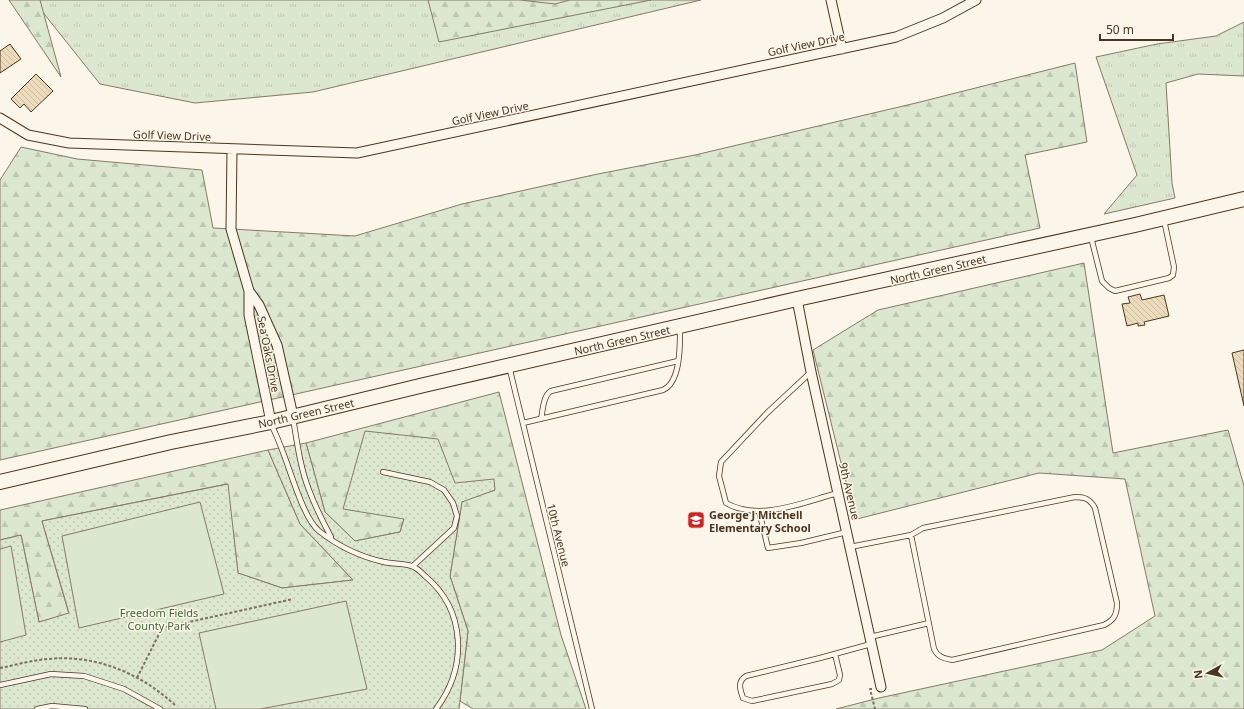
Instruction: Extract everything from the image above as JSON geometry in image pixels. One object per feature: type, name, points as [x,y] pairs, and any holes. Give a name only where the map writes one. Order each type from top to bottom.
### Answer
[{"type":"main road","name":"North Green Street","points":[[0,482],[171,442],[271,422],[797,299],[1244,199]]},
{"type":"street","points":[[831,0],[842,49]]},
{"type":"street","name":"Golf View Drive","points":[[0,118],[28,135],[69,143],[357,153],[896,37],[943,18],[976,0]]},
{"type":"street","name":"Sea Oaks Drive","points":[[232,149],[231,229],[249,291],[249,315],[271,422]]},
{"type":"street","name":"Sea Oaks Drive","points":[[249,291],[259,305],[277,345],[293,416]]},
{"type":"street","name":"9th Avenue","points":[[797,299],[811,372],[881,687]]},
{"type":"lane","points":[[1091,234],[1102,281],[1109,288],[1115,291],[1169,278],[1173,274],[1174,267],[1163,218]]},
{"type":"lane","points":[[523,423],[668,388],[672,383],[678,361],[680,327]]},
{"type":"lane","points":[[541,419],[545,398],[551,391],[678,361]]},
{"type":"lane","name":"10th Avenue","points":[[509,366],[592,709]]},
{"type":"lane","points":[[811,372],[767,412],[721,462],[719,476],[726,503],[736,509],[773,511],[838,493]]},
{"type":"lane","points":[[293,416],[302,469],[320,516],[332,539]]},
{"type":"lane","points":[[271,422],[305,511],[318,530],[357,554],[385,563],[413,566],[434,584],[444,597],[454,615],[458,654],[455,674],[445,697],[436,709]]},
{"type":"lane","points":[[383,472],[430,482],[444,490],[453,503],[457,516],[454,528],[413,566]]},
{"type":"lane","points":[[850,547],[911,535],[923,528],[1075,497],[1084,497],[1091,501],[1095,508],[1117,603],[1115,618],[1111,622],[1104,625],[952,660],[942,658],[936,654],[934,649],[911,535]]},
{"type":"lane","points":[[759,511],[768,548],[801,543],[847,532]]},
{"type":"lane","points":[[835,654],[840,675],[839,680],[832,684],[752,701],[743,698],[740,684],[741,679],[746,676],[835,654],[871,640],[929,623]]},
{"type":"lane","points":[[0,685],[51,674],[84,676],[124,689],[160,709]]},
{"type":"lane","points":[[37,709],[52,706],[85,709]]},
{"type":"path","points":[[137,678],[162,628],[293,598]]},
{"type":"path","points":[[875,709],[870,689],[881,687]]},
{"type":"green space","points":[[9,0],[40,0],[61,77]]},
{"type":"green space","points":[[33,0],[701,0],[313,92],[195,103],[100,84]]},
{"type":"green space","points":[[428,0],[520,0],[555,4],[570,0],[651,0],[439,42]]},
{"type":"green space","points":[[1244,22],[1244,76],[1198,74],[1166,83],[1172,183],[1175,198],[1104,214],[1137,175],[1096,57],[1157,44],[1216,36]]},
{"type":"green space","points":[[1075,63],[1087,142],[1025,155],[1040,228],[0,460],[0,180],[21,147],[77,159],[202,170],[213,228],[355,236],[462,204],[593,175],[695,155],[916,103]]},
{"type":"green space","points":[[1084,263],[1113,453],[1228,430],[1244,486],[1244,709],[836,709],[879,698],[1102,650],[1155,616],[1125,479],[1039,473],[853,520],[848,491],[813,350],[878,310]]},
{"type":"green space","points":[[499,392],[561,635],[586,709],[473,709],[460,701],[468,631],[450,576],[462,501],[495,490],[404,519],[400,532],[355,541],[325,512],[306,443]]},
{"type":"green space","name":"Freedom Fields County Park","points":[[365,431],[438,439],[455,483],[494,479],[495,490],[462,502],[450,576],[468,631],[459,709],[0,709],[0,540],[21,535],[39,622],[69,613],[42,521],[228,484],[238,573],[282,588],[353,580],[300,524],[268,450],[306,443],[325,512],[355,541],[400,532],[404,519],[343,509]]},
{"type":"green space","points":[[268,450],[300,524],[353,580],[282,588],[238,573],[227,484],[42,521],[69,614],[39,622],[21,535],[0,540],[0,510]]},
{"type":"green space","points":[[200,502],[224,594],[79,628],[62,536]]},
{"type":"green space","points":[[11,546],[26,635],[0,642],[0,549]]},
{"type":"green space","points":[[346,601],[367,689],[260,709],[216,709],[199,633]]},
{"type":"building","points":[[10,44],[21,59],[0,73],[0,51]]},
{"type":"building","points":[[36,74],[53,91],[31,112],[24,104],[20,108],[11,99]]},
{"type":"building","points":[[1140,294],[1142,300],[1164,295],[1169,316],[1144,322],[1145,325],[1138,326],[1138,323],[1127,326],[1122,304],[1130,303],[1128,297]]},
{"type":"building","points":[[1244,350],[1244,406],[1232,353]]},
{"type":"place","name":"George J Mitchell Elementary School","points":[[696,520]]}]
